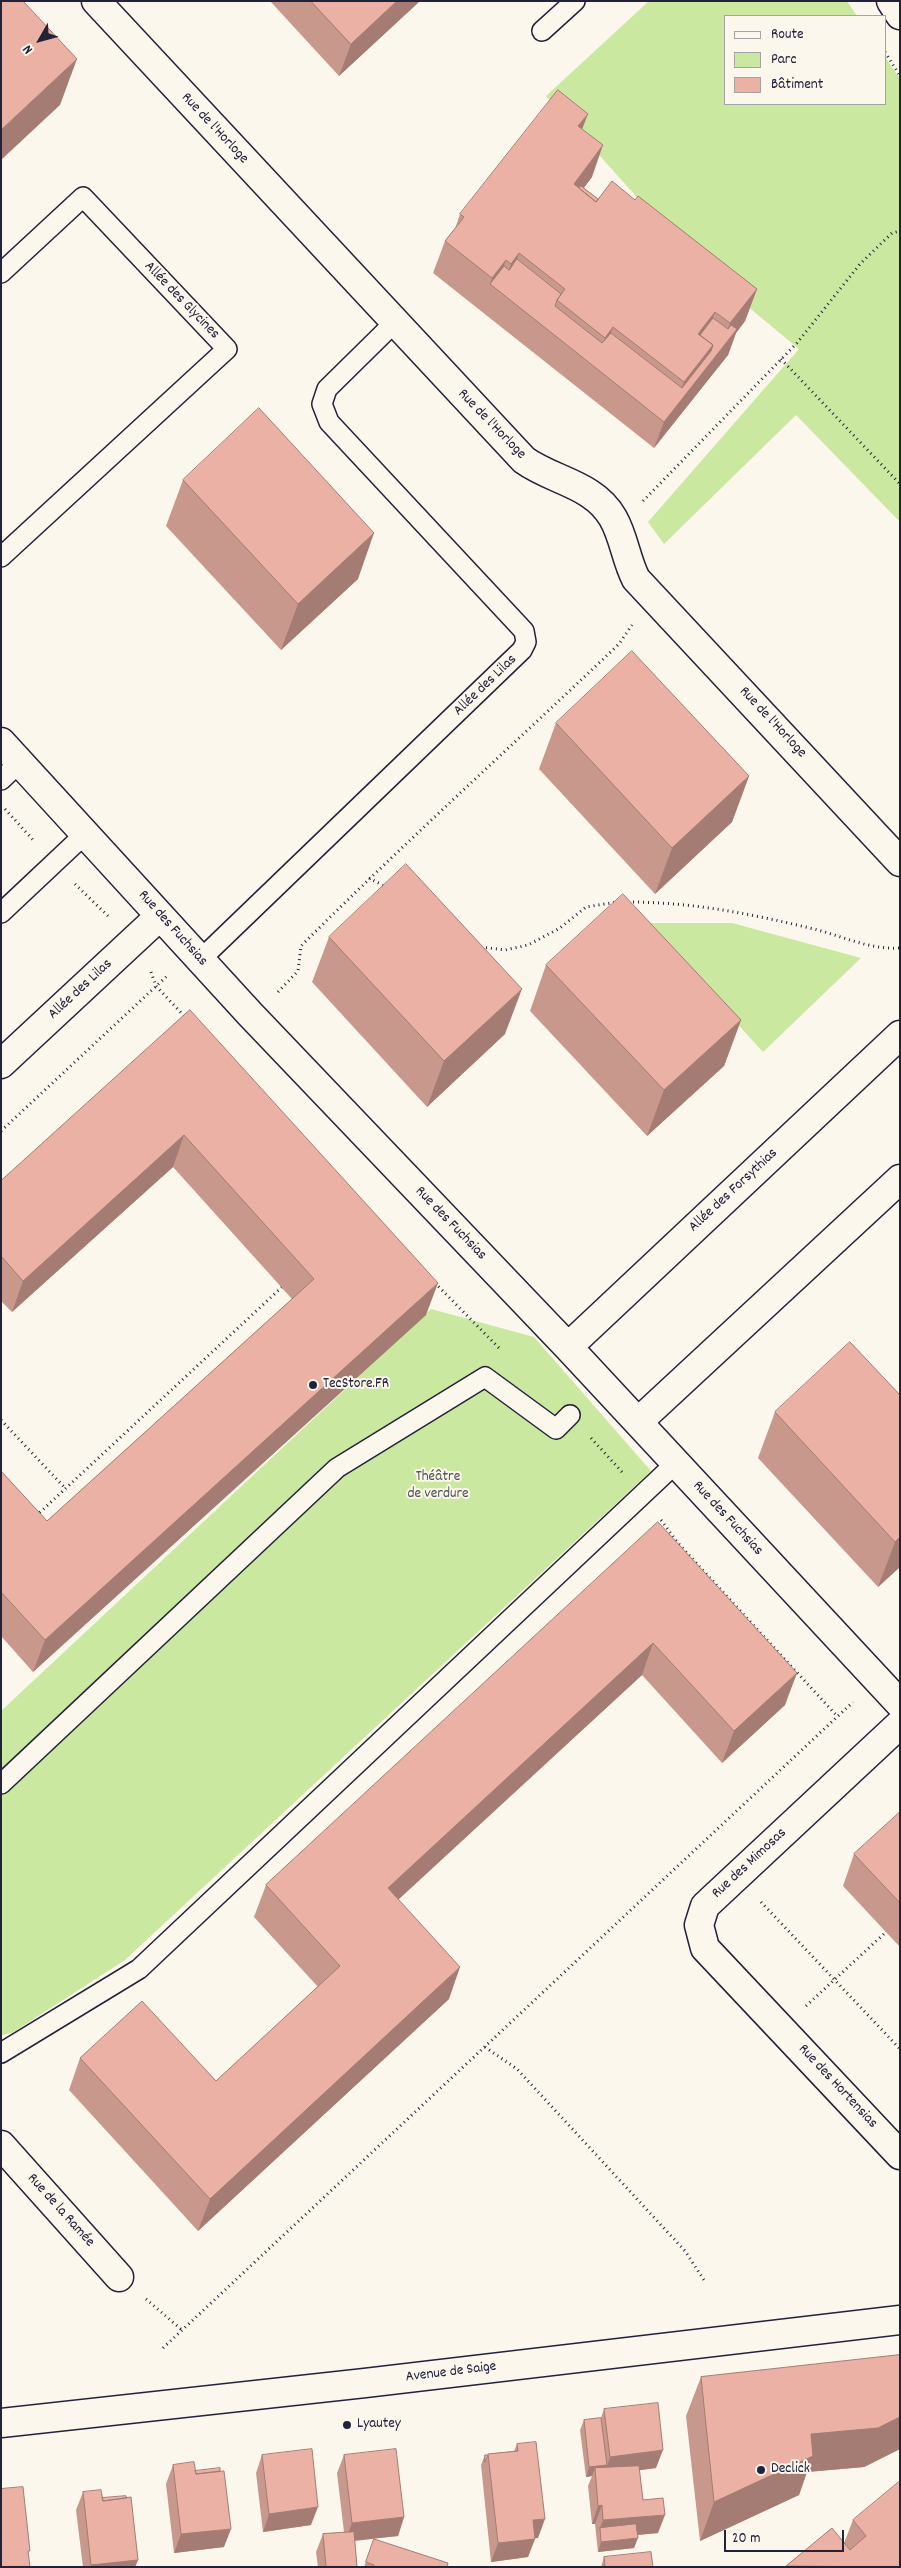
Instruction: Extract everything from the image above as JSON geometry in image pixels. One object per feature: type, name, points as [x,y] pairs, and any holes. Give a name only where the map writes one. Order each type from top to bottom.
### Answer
[{"type":"street","name":"Rue de l'Horloge","points":[[96,1],[394,323],[524,460],[537,470],[584,490],[597,500],[615,522],[621,535],[628,564],[636,579],[900,862]]},
{"type":"street","points":[[891,1],[900,14]]},
{"type":"street","name":"Rue des Fuchsias","points":[[1,742],[11,771],[85,834],[252,1017],[568,1347],[900,1704]]},
{"type":"street","name":"Allée des Lilas","points":[[1,1064],[160,916]]},
{"type":"street","name":"Allée des Forsythias","points":[[568,1347],[900,1035]]},
{"type":"street","points":[[638,1422],[900,1179]]},
{"type":"street","name":"Rue des Mimosas","points":[[788,2035],[706,1948],[699,1925],[705,1906],[900,1724]]},
{"type":"street","name":"Rue des Hortensias","points":[[788,2035],[900,2155]]},
{"type":"street","name":"Rue de la Ramée","points":[[1,2146],[119,2277]]},
{"type":"street","name":"Avenue de Saige","points":[[1,2423],[366,2384],[900,2320]]},
{"type":"lane","points":[[542,31],[575,1]]},
{"type":"lane","name":"Allée des Glycines","points":[[1,273],[82,197],[227,349],[1,557]]},
{"type":"lane","name":"Allée des Lilas","points":[[196,956],[522,650],[526,642],[524,631],[329,422],[322,404],[327,389],[394,323]]},
{"type":"lane","points":[[1,913],[85,834]]},
{"type":"lane","points":[[1,1784],[338,1468],[485,1377],[556,1429],[570,1415]]},
{"type":"lane","points":[[1,2053],[139,1969],[676,1464]]},
{"type":"path","points":[[886,54],[900,76]]},
{"type":"path","points":[[615,522],[634,510],[797,343],[860,264],[892,233],[900,231]]},
{"type":"path","points":[[781,359],[900,484]]},
{"type":"path","points":[[252,1017],[298,972],[301,946],[369,878],[492,766],[619,644],[650,594]]},
{"type":"path","points":[[1,805],[54,863],[133,942],[152,974],[156,986]]},
{"type":"path","points":[[369,878],[394,892]]},
{"type":"path","points":[[476,946],[505,950],[528,945],[560,928],[586,907],[618,902],[671,902],[738,911],[816,930],[858,943],[900,948]]},
{"type":"path","points":[[1,1131],[156,986],[196,956]]},
{"type":"path","points":[[31,1520],[282,1287]]},
{"type":"path","points":[[1,1420],[65,1488]]},
{"type":"path","points":[[163,2348],[876,1679]]},
{"type":"path","points":[[737,1876],[900,2049]]},
{"type":"path","points":[[788,2035],[834,1979],[886,1932]]},
{"type":"path","points":[[484,2047],[517,2069],[684,2251],[704,2280]]},
{"type":"path","points":[[119,2277],[182,2330]]},
{"type":"green space","points":[[649,1],[847,1],[856,15],[724,15],[724,105],[886,105],[886,58],[900,79],[900,522],[796,415],[664,544],[648,522],[799,349],[636,214],[644,205],[546,96]]},
{"type":"green space","points":[[645,923],[732,923],[861,958],[763,1052]]},
{"type":"green space","name":"Théâtre de verdure","points":[[431,1309],[534,1337],[651,1471],[125,1960],[12,2033],[1,2035],[1,1711]]},
{"type":"building","points":[[1,1],[23,1],[77,59],[1,130]]},
{"type":"building","points":[[311,1],[397,1],[351,44]]},
{"type":"building","points":[[558,90],[588,114],[578,126],[603,145],[574,184],[596,202],[612,181],[635,200],[638,196],[757,289],[730,323],[715,312],[698,334],[713,345],[684,382],[613,327],[605,338],[557,300],[565,289],[519,253],[511,264],[506,260],[492,278],[445,241],[464,217],[460,214]]},
{"type":"building","points":[[581,186],[598,199],[596,202],[579,188]]},
{"type":"building","points":[[517,259],[561,294],[555,306],[602,343],[611,333],[682,388],[711,351],[713,345],[700,335],[713,318],[728,329],[731,325],[737,329],[664,422],[490,284],[504,266],[509,270]]},
{"type":"building","points":[[259,408],[374,533],[298,604],[183,480]]},
{"type":"building","points":[[632,651],[749,776],[672,848],[556,723]]},
{"type":"building","points":[[406,864],[522,989],[444,1061],[329,937]]},
{"type":"building","points":[[623,894],[741,1020],[664,1090],[546,965]]},
{"type":"building","points":[[190,1010],[438,1283],[45,1640],[1,1592],[1,1471],[47,1521],[314,1279],[184,1135],[23,1281],[1,1256],[1,1181]]},
{"type":"building","points":[[850,1342],[900,1395],[900,1537],[895,1542],[775,1412]]},
{"type":"building","points":[[658,1522],[797,1673],[734,1731],[653,1643],[388,1888],[460,1967],[210,2199],[80,2058],[142,2001],[216,2081],[340,1966],[266,1885]]},
{"type":"building","points":[[900,1812],[900,1903],[854,1854]]},
{"type":"building","points":[[900,2355],[900,2417],[878,2428],[811,2434],[813,2456],[714,2502],[701,2377]]},
{"type":"building","points":[[658,2403],[663,2450],[610,2457],[604,2409]]},
{"type":"building","points":[[601,2418],[607,2465],[589,2467],[584,2420]]},
{"type":"building","points":[[536,2442],[545,2519],[533,2520],[535,2539],[498,2543],[488,2454],[518,2451],[517,2444]]},
{"type":"building","points":[[312,2449],[318,2507],[269,2514],[262,2455]]},
{"type":"building","points":[[396,2449],[404,2517],[352,2523],[344,2455]]},
{"type":"building","points":[[194,2462],[196,2474],[224,2471],[231,2529],[181,2534],[173,2465]]},
{"type":"building","points":[[639,2466],[643,2500],[663,2498],[665,2515],[603,2520],[602,2505],[598,2506],[595,2468]]},
{"type":"building","points":[[220,2468],[220,2471],[196,2474],[195,2471]]},
{"type":"building","points":[[900,2481],[900,2567],[786,2566],[832,2528],[850,2550],[866,2536],[853,2520]]},
{"type":"building","points":[[23,2487],[30,2567],[1,2567],[1,2489]]},
{"type":"building","points":[[101,2490],[103,2501],[131,2497],[138,2560],[91,2565],[83,2492]]},
{"type":"building","points":[[126,2496],[127,2498],[103,2501],[102,2498]]},
{"type":"building","points":[[636,2524],[638,2538],[601,2542],[600,2528]]},
{"type":"building","points":[[354,2532],[357,2567],[326,2567],[323,2534]]},
{"type":"building","points":[[374,2539],[448,2563],[447,2567],[374,2567],[374,2565],[366,2562]]},
{"type":"building","points":[[651,2552],[653,2567],[605,2567],[604,2557]]},
{"type":"place","name":"TecStore.FR","points":[[313,1385]]},
{"type":"place","name":"Lyautey","points":[[347,2425]]},
{"type":"place","name":"Declick","points":[[761,2470]]}]
